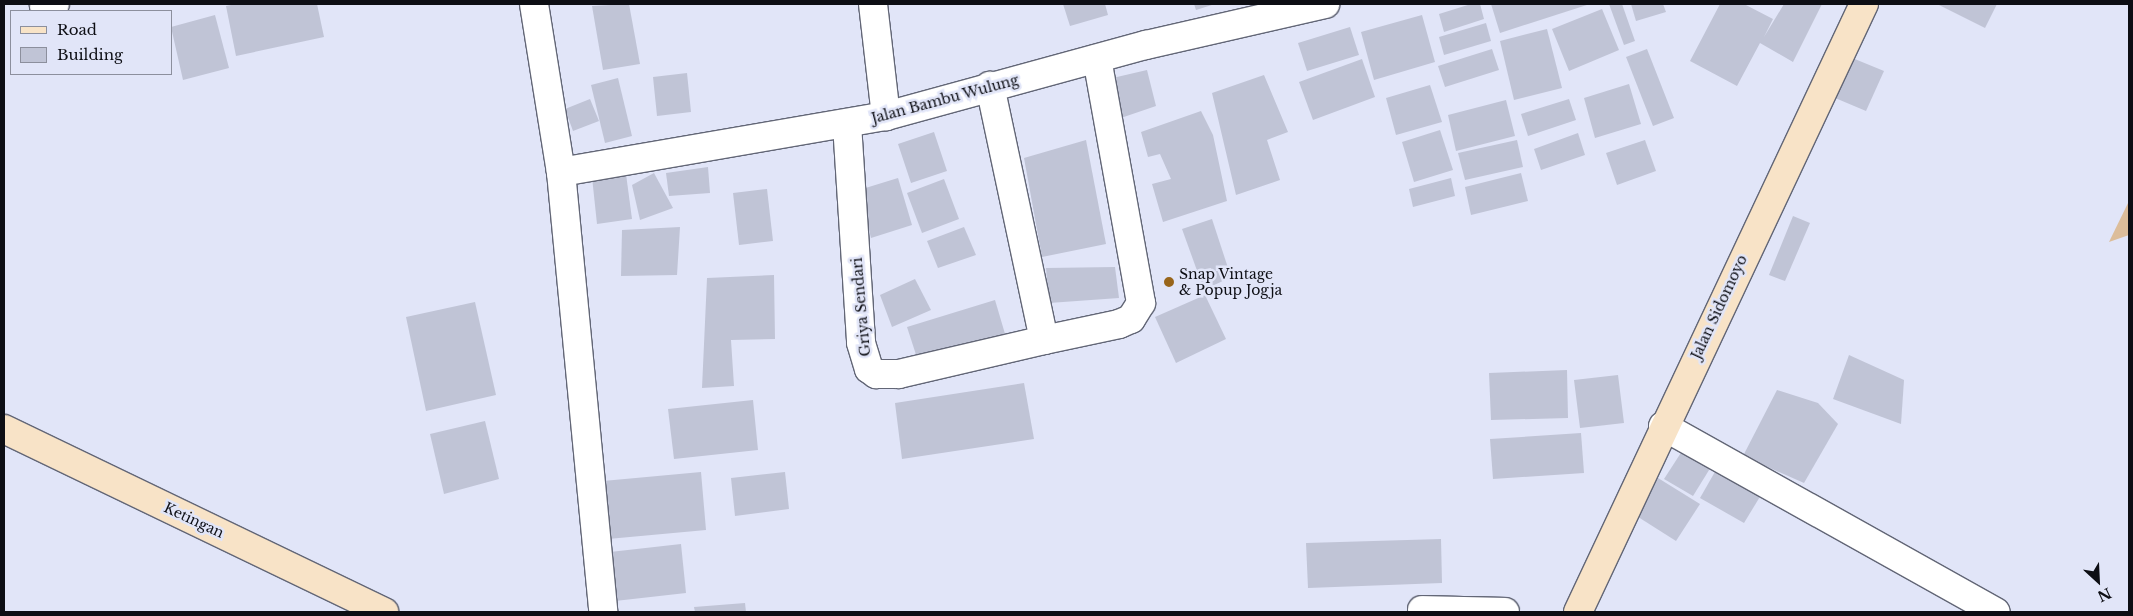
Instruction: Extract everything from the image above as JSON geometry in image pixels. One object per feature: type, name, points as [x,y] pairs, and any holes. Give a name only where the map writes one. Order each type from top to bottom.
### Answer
[{"type":"main road","name":"Jalan Sidomoyo","points":[[1578,612],[1663,426],[1864,4]]},
{"type":"main road","name":"Ketingan","points":[[4,429],[384,612]]},
{"type":"street","points":[[534,4],[561,172],[604,612]]},
{"type":"street","points":[[873,4],[886,116]]},
{"type":"street","name":"Jalan Bambu Wulung","points":[[561,172],[886,116],[990,86],[1325,4]]},
{"type":"street","name":"Griya Sendari","points":[[847,124],[861,343],[869,369],[876,374],[899,374],[1119,324],[1131,319],[1141,303],[1096,59]]},
{"type":"street","points":[[990,86],[1044,340]]},
{"type":"street","points":[[1663,426],[1996,612]]},
{"type":"street","points":[[1422,610],[1505,612]]},
{"type":"shaded area","points":[[2129,201],[2129,235],[2109,242]]},
{"type":"building","points":[[236,4],[317,4],[324,37],[236,56],[226,6]]},
{"type":"building","points":[[629,4],[640,64],[603,70],[592,6]]},
{"type":"building","points":[[1063,4],[1105,4],[1108,15],[1070,26]]},
{"type":"building","points":[[1194,4],[1215,4],[1196,10]]},
{"type":"building","points":[[1471,4],[1480,4],[1484,19],[1444,32],[1439,14]]},
{"type":"building","points":[[1491,4],[1590,4],[1500,33]]},
{"type":"building","points":[[1609,4],[1622,4],[1635,41],[1624,45]]},
{"type":"building","points":[[1631,4],[1663,4],[1666,12],[1636,21]]},
{"type":"building","points":[[1720,4],[1744,4],[1773,19],[1764,37],[1784,4],[1822,4],[1793,62],[1760,43],[1737,86],[1690,61]]},
{"type":"building","points":[[1937,4],[1997,4],[1985,28]]},
{"type":"building","points":[[1602,9],[1619,50],[1569,71],[1552,29]]},
{"type":"building","points":[[215,15],[229,68],[183,80],[172,27]]},
{"type":"building","points":[[1422,15],[1435,62],[1374,80],[1361,32]]},
{"type":"building","points":[[1486,23],[1491,41],[1444,55],[1439,37]]},
{"type":"building","points":[[1350,27],[1359,55],[1307,71],[1298,43]]},
{"type":"building","points":[[1547,29],[1562,88],[1514,100],[1500,41]]},
{"type":"building","points":[[1492,49],[1499,70],[1445,87],[1438,66]]},
{"type":"building","points":[[1647,49],[1674,118],[1653,126],[1626,57]]},
{"type":"building","points":[[1845,55],[1884,71],[1866,111],[1828,95]]},
{"type":"building","points":[[1362,59],[1375,97],[1313,120],[1299,82]]},
{"type":"building","points":[[1147,70],[1156,106],[1115,120],[1104,80]]},
{"type":"building","points":[[687,73],[691,112],[657,116],[653,77]]},
{"type":"building","points":[[1264,75],[1288,132],[1267,140],[1280,180],[1236,195],[1212,93]]},
{"type":"building","points":[[618,78],[632,136],[605,143],[591,85]]},
{"type":"building","points":[[1629,84],[1641,124],[1595,138],[1584,98]]},
{"type":"building","points":[[1430,85],[1442,122],[1396,135],[1386,98]]},
{"type":"building","points":[[590,99],[599,121],[573,131],[565,109]]},
{"type":"building","points":[[1569,99],[1576,120],[1528,136],[1521,114]]},
{"type":"building","points":[[1506,100],[1515,136],[1456,151],[1448,115]]},
{"type":"building","points":[[1201,111],[1213,135],[1227,201],[1163,222],[1152,184],[1171,179],[1160,154],[1148,157],[1141,132]]},
{"type":"building","points":[[1440,130],[1453,170],[1414,182],[1402,142]]},
{"type":"building","points":[[934,132],[947,171],[911,183],[898,144]]},
{"type":"building","points":[[1578,133],[1585,155],[1541,170],[1534,149]]},
{"type":"building","points":[[1086,140],[1106,244],[1042,257],[1024,158]]},
{"type":"building","points":[[1517,140],[1523,167],[1465,180],[1458,153]]},
{"type":"building","points":[[1645,140],[1656,171],[1617,185],[1606,153]]},
{"type":"building","points":[[708,167],[710,193],[669,196],[666,173]]},
{"type":"building","points":[[654,173],[673,208],[640,220],[632,185]]},
{"type":"building","points":[[1521,173],[1528,201],[1471,215],[1465,187]]},
{"type":"building","points":[[626,174],[632,219],[597,224],[592,177]]},
{"type":"building","points":[[898,178],[912,225],[871,238],[859,190]]},
{"type":"building","points":[[1451,178],[1455,196],[1413,207],[1409,189]]},
{"type":"building","points":[[944,179],[959,219],[922,233],[907,193]]},
{"type":"building","points":[[767,189],[773,241],[739,245],[733,193]]},
{"type":"building","points":[[1793,216],[1810,223],[1785,281],[1769,275]]},
{"type":"building","points":[[1212,219],[1231,277],[1204,290],[1182,229]]},
{"type":"building","points":[[680,227],[677,275],[621,276],[622,230]]},
{"type":"building","points":[[964,227],[976,255],[938,268],[927,241]]},
{"type":"building","points":[[1115,267],[1119,298],[1049,303],[1046,268]]},
{"type":"building","points":[[774,275],[775,339],[731,340],[734,386],[702,388],[707,278]]},
{"type":"building","points":[[915,279],[931,310],[892,327],[880,295]]},
{"type":"building","points":[[1205,295],[1226,339],[1176,363],[1155,317]]},
{"type":"building","points":[[995,300],[1008,344],[920,367],[907,327]]},
{"type":"building","points":[[475,302],[496,395],[426,411],[406,317]]},
{"type":"building","points":[[1849,355],[1904,380],[1901,424],[1833,399]]},
{"type":"building","points":[[1567,370],[1568,418],[1491,420],[1489,373]]},
{"type":"building","points":[[1618,375],[1624,423],[1580,428],[1574,380]]},
{"type":"building","points":[[1024,383],[1034,439],[902,459],[895,403]]},
{"type":"building","points":[[1777,390],[1818,403],[1838,424],[1804,483],[1743,456]]},
{"type":"building","points":[[753,400],[758,450],[674,459],[668,409]]},
{"type":"building","points":[[485,421],[499,479],[444,494],[430,434]]},
{"type":"building","points":[[1581,433],[1584,473],[1493,479],[1490,439]]},
{"type":"building","points":[[1686,445],[1714,462],[1693,496],[1664,479]]},
{"type":"building","points":[[1716,470],[1761,495],[1744,523],[1700,498]]},
{"type":"building","points":[[701,472],[706,530],[608,539],[603,481]]},
{"type":"building","points":[[785,472],[789,509],[735,516],[731,478]]},
{"type":"building","points":[[1658,478],[1700,504],[1676,541],[1635,515]]},
{"type":"building","points":[[1441,539],[1442,583],[1308,588],[1306,543]]},
{"type":"building","points":[[681,544],[686,593],[615,601],[610,552]]},
{"type":"building","points":[[745,603],[746,612],[695,612],[694,607]]},
{"type":"place","name":"Snap Vintage & Popup Jogja","points":[[1169,282]]}]
